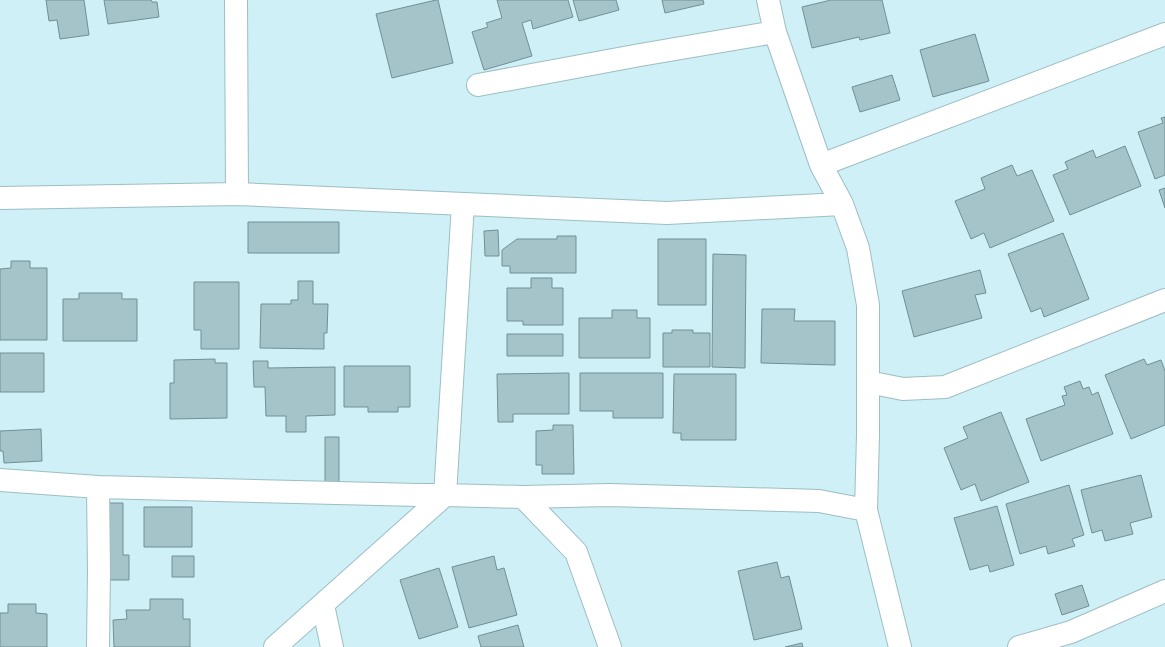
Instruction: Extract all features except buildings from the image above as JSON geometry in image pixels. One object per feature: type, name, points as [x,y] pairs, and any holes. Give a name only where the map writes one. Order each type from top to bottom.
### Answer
[{"type":"street","points":[[236,0],[237,194]]},
{"type":"street","points":[[768,0],[775,32],[821,165],[842,204],[858,248],[868,305],[866,510],[900,647]]},
{"type":"street","points":[[478,85],[775,32]]},
{"type":"street","points":[[821,165],[1165,34]]},
{"type":"street","points":[[0,198],[237,194],[667,213],[842,204]]},
{"type":"street","points":[[275,647],[445,494],[463,204]]},
{"type":"street","points":[[868,382],[903,389],[945,387],[1165,300]]},
{"type":"street","points":[[0,480],[98,486],[419,495],[445,494],[523,497],[609,495],[819,501],[866,510]]},
{"type":"street","points":[[98,486],[98,647]]},
{"type":"street","points":[[523,497],[576,552],[610,647]]},
{"type":"street","points":[[1019,647],[1071,632],[1164,593]]},
{"type":"street","points":[[323,605],[332,647]]}]
